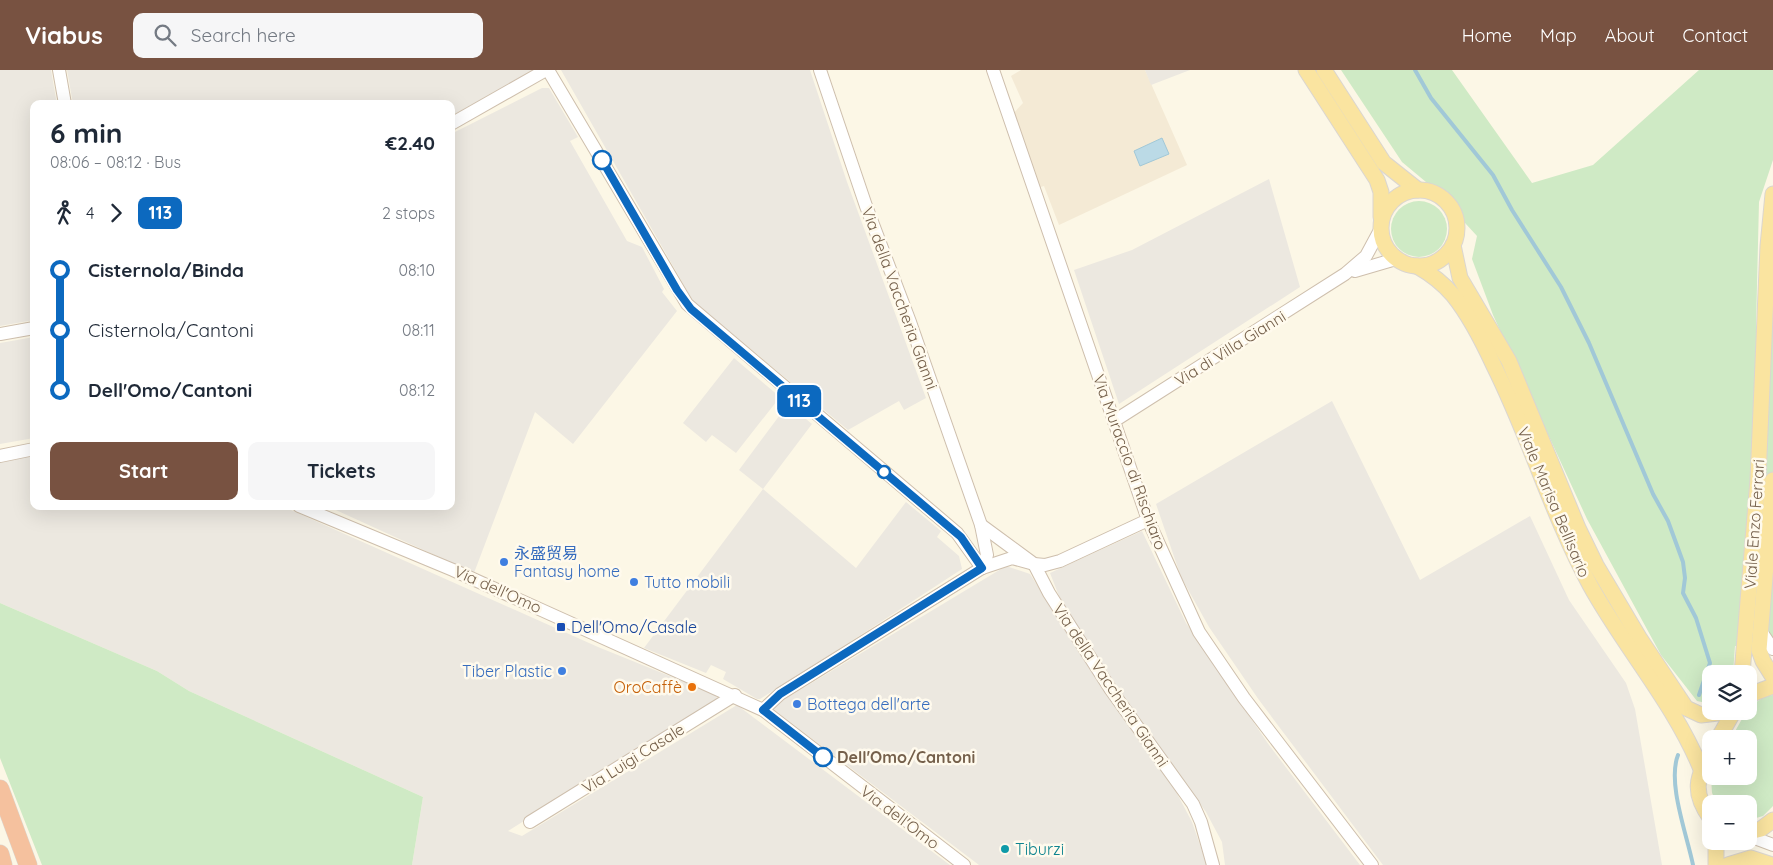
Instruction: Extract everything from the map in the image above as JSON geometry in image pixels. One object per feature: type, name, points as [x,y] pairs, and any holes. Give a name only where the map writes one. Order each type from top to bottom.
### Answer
[{"type":"highway","points":[[0,790],[28,865]]},
{"type":"highway","points":[[0,854],[3,865]]},
{"type":"main road","points":[[1306,70],[1377,180],[1381,195],[1381,224],[1385,246],[1396,259],[1418,266],[1439,260],[1453,245],[1456,224],[1452,209],[1441,197],[1418,190],[1384,163],[1324,70]]},
{"type":"main road","points":[[1381,224],[1386,207],[1395,198],[1418,190]]},
{"type":"main road","name":"Viale Enzo Ferrari","points":[[1743,665],[1758,479],[1768,246],[1773,194]]},
{"type":"main road","name":"Viale Marisa Bellisario","points":[[1453,245],[1460,278],[1509,361],[1578,528],[1614,598],[1686,708],[1702,715]]},
{"type":"main road","name":"Viale Marisa Bellisario","points":[[1418,266],[1441,283],[1453,295],[1478,334],[1508,395],[1565,534],[1590,585],[1680,727],[1701,769]]},
{"type":"main road","name":"Viale Enzo Ferrari","points":[[1773,480],[1760,655],[1773,676]]},
{"type":"main road","points":[[1757,692],[1773,686]]},
{"type":"main road","points":[[1701,769],[1698,791],[1702,805]]},
{"type":"main road","points":[[1757,831],[1773,820]]},
{"type":"main road","points":[[1716,850],[1716,865]]},
{"type":"main road","points":[[1728,865],[1751,858],[1772,865]]},
{"type":"street","points":[[58,70],[64,100]]},
{"type":"street","points":[[455,122],[547,70],[687,304],[961,537],[982,568]]},
{"type":"street","name":"Via della Vaccheria Gianni","points":[[820,70],[866,206],[910,322],[981,525],[987,555],[982,568]]},
{"type":"street","name":"Via Muraccio di Rischiaro","points":[[993,70],[1148,520],[1199,632],[1244,698],[1372,865]]},
{"type":"street","name":"Via di Villa Gianni","points":[[1114,421],[1345,274],[1366,256],[1381,224]]},
{"type":"street","name":"Via di Villa Gianni","points":[[1345,274],[1365,266],[1396,259]]},
{"type":"street","points":[[0,334],[30,329]]},
{"type":"street","points":[[0,456],[30,451]]},
{"type":"street","name":"Via dell'Omo","points":[[309,510],[453,570],[735,695],[763,710],[964,865]]},
{"type":"street","points":[[763,710],[780,694],[982,568],[1012,558],[1034,564],[1050,565],[1148,520]]},
{"type":"street","points":[[961,537],[981,525]]},
{"type":"street","name":"Via della Vaccheria Gianni","points":[[981,525],[1034,564],[1049,593],[1111,690],[1193,804],[1202,822],[1213,865]]},
{"type":"street","points":[[1762,633],[1773,649]]},
{"type":"street","name":"Via Luigi Casale","points":[[530,822],[735,695]]},
{"type":"street","points":[[1757,838],[1773,845]]},
{"type":"shaded area","points":[[0,70],[51,70],[56,100],[30,100],[30,321],[0,326]]},
{"type":"shaded area","points":[[67,70],[538,70],[455,114],[455,100],[72,100]]},
{"type":"shaded area","points":[[561,70],[810,70],[847,182],[926,398],[904,410],[899,401],[848,430],[693,301]]},
{"type":"shaded area","points":[[1021,70],[1145,70],[1187,165],[1059,225],[1044,186],[1037,188],[1010,117],[1023,103],[1011,76]]},
{"type":"shaded area","points":[[1145,70],[1190,70],[1151,85]]},
{"type":"shaded area","points":[[542,88],[549,88],[578,137],[570,141],[627,241],[642,247],[664,289],[662,292],[677,311],[573,444],[535,412],[474,573],[336,510],[455,510],[455,132]]},
{"type":"shaded area","points":[[1269,179],[1300,287],[1119,404],[1074,270],[1132,250]]},
{"type":"shaded area","points":[[30,338],[30,439],[0,444],[0,343]]},
{"type":"shaded area","points":[[734,358],[780,397],[736,453],[712,435],[706,442],[683,423]]},
{"type":"shaded area","points":[[1332,401],[1420,580],[1530,516],[1569,600],[1626,683],[1635,709],[1662,865],[1383,865],[1259,700],[1209,627],[1181,577],[1156,504]]},
{"type":"shaded area","points":[[788,404],[812,424],[763,489],[739,470]]},
{"type":"shaded area","points":[[30,456],[30,510],[291,510],[598,647],[714,694],[718,699],[508,831],[522,836],[737,705],[950,865],[412,865],[423,797],[189,691],[157,671],[0,603],[0,461]]},
{"type":"shaded area","points":[[763,489],[856,568],[906,502],[941,531],[937,537],[959,556],[962,569],[760,699],[723,679],[726,672],[711,665],[706,673],[644,648]]},
{"type":"shaded area","points":[[1142,531],[1186,623],[1269,745],[1360,865],[1225,865],[1222,842],[1206,812],[1114,685],[1059,596],[1050,573]]},
{"type":"shaded area","points":[[1006,566],[1030,574],[1108,697],[1172,784],[1192,822],[1207,865],[979,865],[774,710],[775,705]]},
{"type":"green space","points":[[1341,70],[1452,70],[1532,183],[1593,165],[1699,70],[1773,70],[1773,160],[1759,202],[1756,327],[1773,320],[1773,648],[1735,646],[1734,665],[1702,665],[1702,702],[1697,701],[1661,655],[1587,519],[1493,315],[1472,259],[1477,236],[1432,187],[1402,162]]},
{"type":"green space","points":[[1419,201],[1430,203],[1439,209],[1445,218],[1447,229],[1445,240],[1439,249],[1430,255],[1419,257],[1408,255],[1399,249],[1393,240],[1391,229],[1393,218],[1399,209],[1408,203]]},
{"type":"green space","points":[[0,603],[157,671],[189,691],[423,797],[412,865],[42,865],[0,758]]},
{"type":"green space","points":[[1773,695],[1773,806],[1763,816],[1757,818],[1757,795],[1713,795],[1712,785],[1757,785],[1757,730],[1736,730],[1742,720],[1757,720],[1757,702]]},
{"type":"water","points":[[1162,138],[1169,154],[1140,166],[1134,151]]},
{"type":"waterway","points":[[1415,70],[1431,98],[1493,175],[1512,210],[1561,287],[1589,343],[1653,494],[1668,521],[1683,562],[1685,578],[1683,593],[1696,618],[1710,663],[1699,695]]},
{"type":"waterway","points":[[1678,755],[1675,767],[1676,794],[1693,865]]},
{"type":"bus line","name":"113","points":[[602,160],[677,290],[691,309],[961,537],[982,568],[780,694],[763,710],[823,757]]},
{"type":"place","name":"永盛贸易 Fantasy home","points":[[504,562]]},
{"type":"place","name":"Tutto mobili","points":[[634,582]]},
{"type":"place","name":"Dell'Omo/Casale","points":[[561,627]]},
{"type":"place","name":"Tiber Plastic","points":[[562,671]]},
{"type":"place","name":"OroCaffè","points":[[692,687]]},
{"type":"place","name":"Bottega dell'arte","points":[[797,704]]},
{"type":"place","name":"Dell'Omo/Cantoni","points":[[823,757]]},
{"type":"place","name":"Tiburzi","points":[[1005,849]]}]
